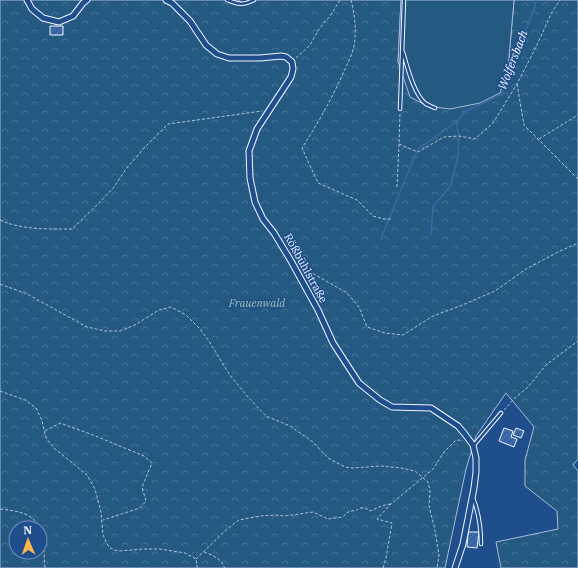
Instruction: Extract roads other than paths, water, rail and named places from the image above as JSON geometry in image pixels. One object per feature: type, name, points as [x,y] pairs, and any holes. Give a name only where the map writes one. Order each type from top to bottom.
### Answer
[{"type":"street","points":[[27,0],[32,9],[43,18],[59,22],[73,16],[87,0]]},
{"type":"street","name":"Rößbühlstraße","points":[[166,0],[172,3],[190,21],[206,46],[217,54],[229,58],[281,56],[286,57],[292,62],[294,69],[291,76],[257,130],[249,151],[250,178],[255,202],[263,219],[274,233],[291,261],[318,310],[333,343],[359,383],[380,400],[392,407],[431,408],[458,426],[473,445],[476,458],[476,472],[472,498],[463,544],[454,568]]},
{"type":"lane","points":[[227,0],[237,4],[245,4],[254,0]]},
{"type":"lane","points":[[400,109],[404,0]]},
{"type":"lane","points":[[402,50],[412,82],[418,93],[425,103],[435,108]]},
{"type":"lane","points":[[473,445],[501,413]]},
{"type":"lane","points":[[472,498],[478,510],[481,544]]},
{"type":"waterway","name":"Wolfersbach","points":[[381,238],[418,149],[456,122],[466,111],[502,94],[536,0]]},
{"type":"waterway","points":[[431,234],[433,207],[451,185],[458,156],[459,136],[456,122]]},
{"type":"park label","name":"Frauenwald","points":[[257,303]]}]
